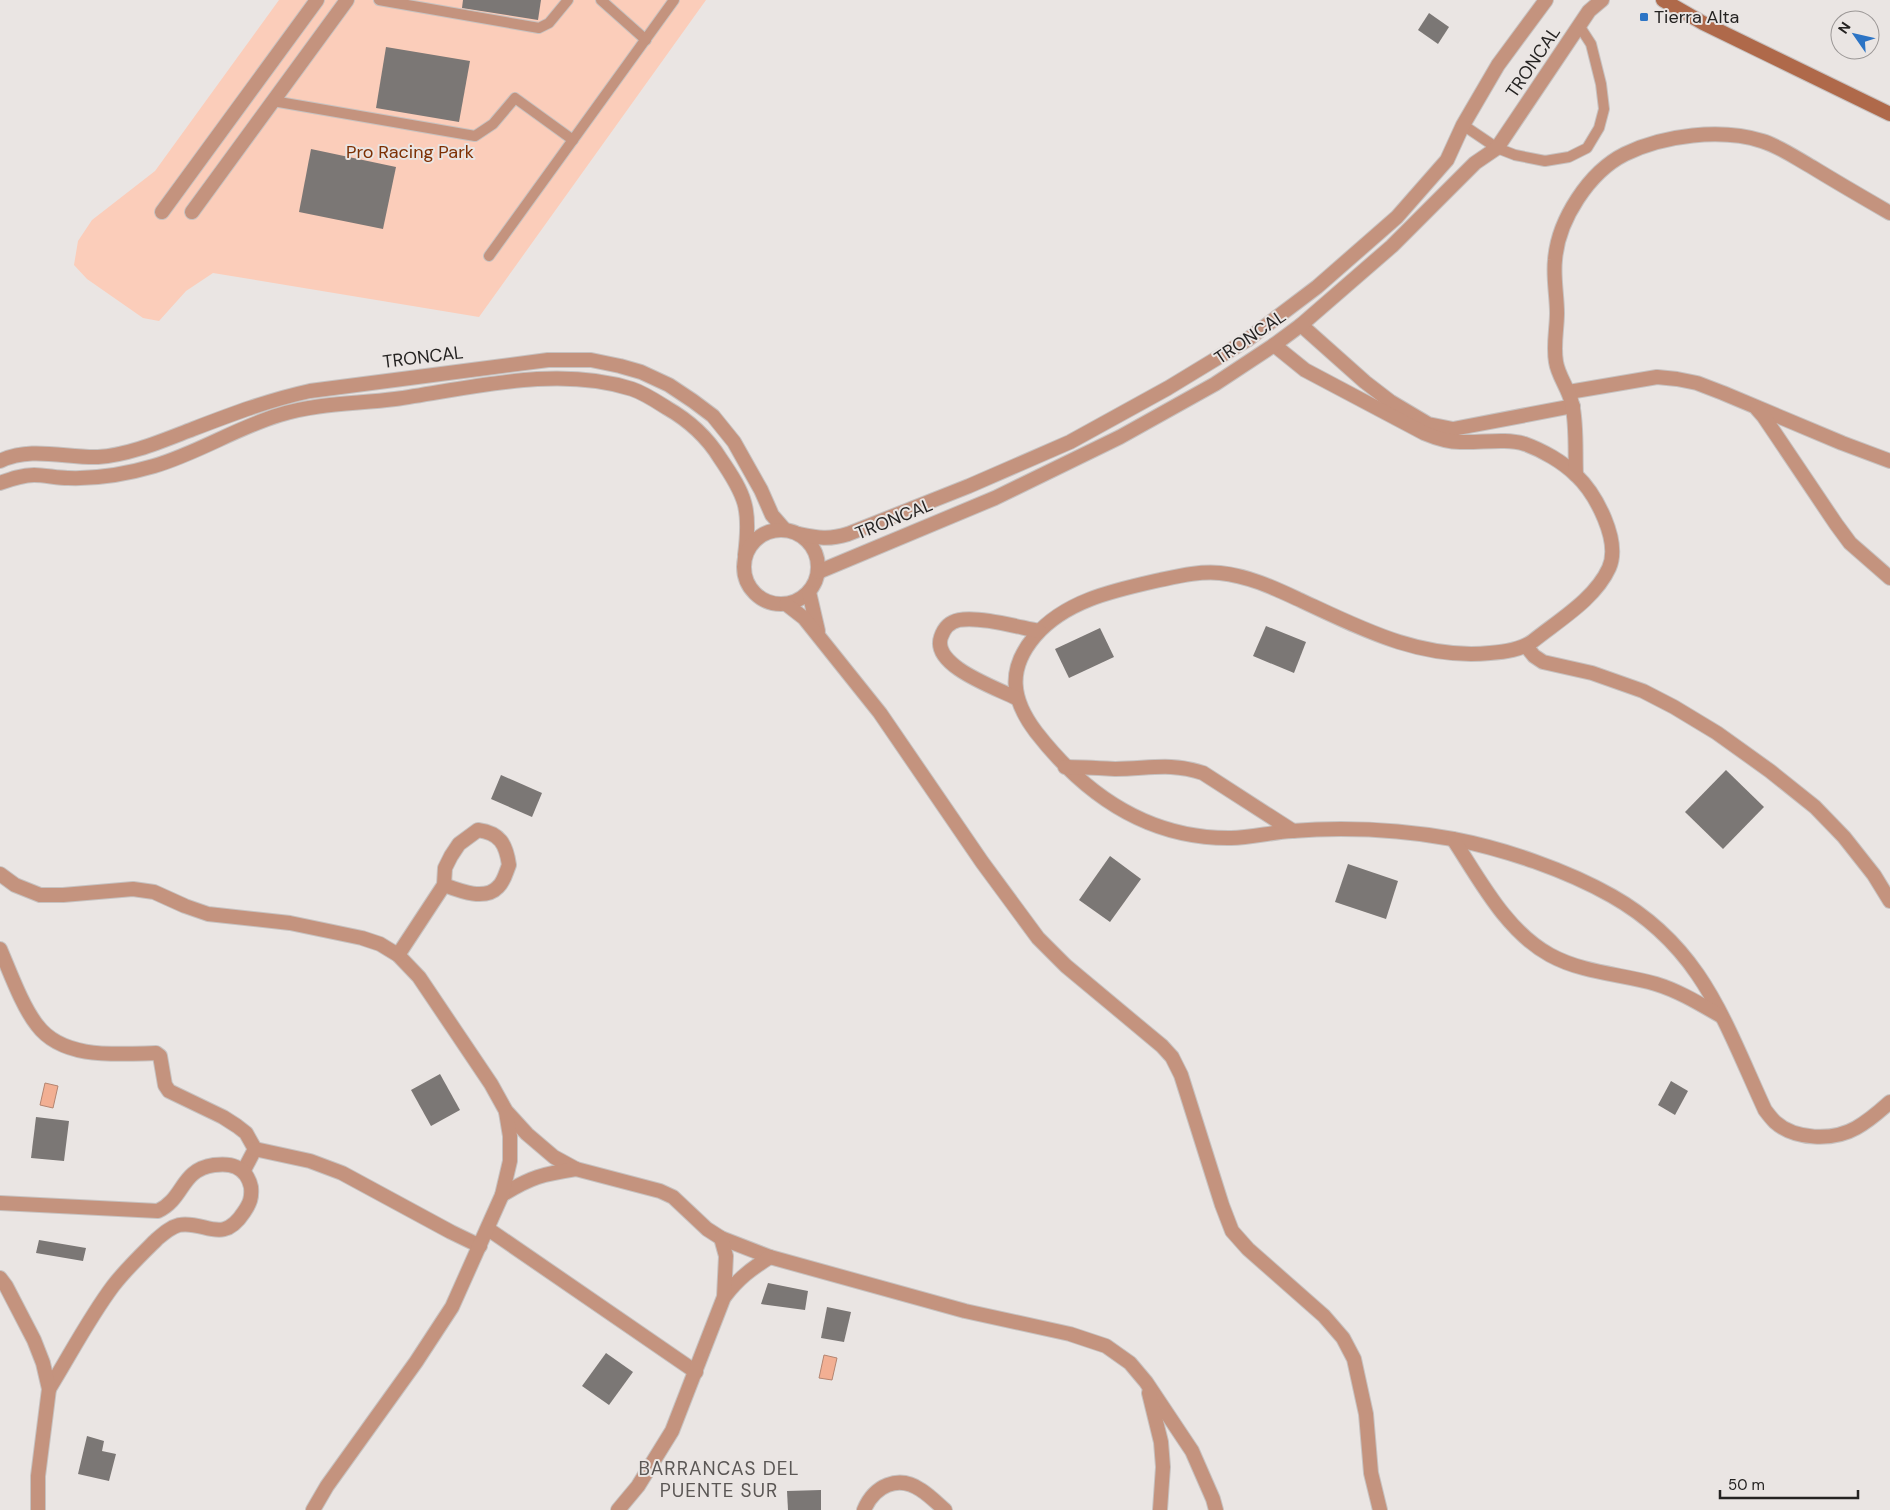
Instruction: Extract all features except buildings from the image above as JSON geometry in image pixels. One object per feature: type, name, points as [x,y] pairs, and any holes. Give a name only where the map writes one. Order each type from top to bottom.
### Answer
[{"type":"main road","points":[[1663,0],[1703,23],[1890,114]]},
{"type":"street","points":[[162,212],[317,0]]},
{"type":"street","points":[[192,212],[347,0]]},
{"type":"street","name":"TRONCAL","points":[[746,555],[752,544],[761,535],[773,531],[785,530],[819,538],[833,539],[969,486],[1070,442],[1168,388],[1247,340],[1317,287],[1397,217],[1447,160],[1463,125],[1498,66],[1546,0]]},
{"type":"street","name":"TRONCAL","points":[[818,572],[995,498],[1054,470],[1120,437],[1215,384],[1274,345],[1301,325],[1392,246],[1475,163],[1497,148],[1589,11],[1602,0]]},
{"type":"street","points":[[1576,475],[1573,406],[1569,392],[1556,365],[1555,262],[1557,242],[1568,216],[1582,192],[1605,167],[1624,154],[1644,147],[1701,134],[1745,136],[1764,141],[1786,152],[1890,213]]},
{"type":"street","points":[[1301,325],[1365,382],[1391,402],[1428,424],[1454,429],[1573,406]]},
{"type":"street","points":[[1274,345],[1305,370],[1424,433],[1442,440],[1458,442],[1522,444],[1538,450],[1576,475],[1596,504],[1609,531],[1612,546],[1610,567],[1598,585],[1583,601],[1526,646],[1504,652],[1483,654],[1456,654],[1429,650],[1380,636],[1263,583],[1220,573],[1198,573],[1159,580],[1083,602],[1066,610],[1039,631],[1023,651],[1016,670],[1016,698],[1028,721],[1065,766],[1110,804],[1135,818],[1155,826],[1193,836],[1232,838],[1293,831],[1372,830],[1453,839],[1551,867],[1609,894],[1635,910],[1664,933],[1690,962],[1704,981],[1765,1110],[1775,1122],[1799,1134],[1819,1137],[1838,1134],[1856,1129],[1880,1112],[1890,1102]]},
{"type":"street","name":"TRONCAL","points":[[0,461],[26,453],[99,457],[123,452],[156,443],[283,396],[310,391],[548,360],[591,360],[634,370],[668,384],[713,416],[734,442],[761,490],[772,515],[785,530]]},
{"type":"street","points":[[1569,392],[1657,377],[1697,383],[1890,461]]},
{"type":"street","name":"TRONCAL","points":[[0,483],[18,477],[34,475],[68,478],[98,477],[153,466],[183,456],[279,415],[316,406],[380,401],[537,378],[581,379],[634,390],[681,416],[714,449],[734,478],[744,497],[749,528],[744,568],[746,580],[752,591],[762,599],[774,604],[786,604]]},
{"type":"street","points":[[1753,405],[1764,417],[1850,543],[1890,578]]},
{"type":"street","points":[[786,604],[795,602],[809,592],[818,572],[818,561],[814,550],[808,541],[799,534]]},
{"type":"street","points":[[809,592],[821,641]]},
{"type":"street","points":[[786,604],[804,618],[880,713],[982,862],[1038,938],[1066,966],[1162,1046],[1172,1057],[1182,1075],[1222,1205],[1232,1231],[1248,1249],[1324,1316],[1343,1338],[1354,1359],[1366,1414],[1371,1473],[1380,1510]]},
{"type":"street","points":[[1016,698],[956,668],[943,656],[940,641],[944,628],[960,620],[976,620],[1039,631]]},
{"type":"street","points":[[1526,646],[1534,656],[1543,662],[1592,673],[1643,691],[1717,733],[1770,771],[1815,807],[1856,852],[1874,875],[1890,901]]},
{"type":"street","points":[[1065,766],[1116,769],[1174,766],[1189,769],[1203,773],[1293,831]]},
{"type":"street","points":[[398,955],[444,885],[445,868],[451,856],[464,840],[478,830],[490,832],[499,838],[505,847],[509,865],[498,888],[485,894],[472,894],[444,885]]},
{"type":"street","points":[[1453,839],[1510,921],[1535,945],[1549,955],[1569,964],[1656,984],[1674,991],[1721,1016]]},
{"type":"street","points":[[0,874],[15,885],[40,895],[63,896],[133,889],[154,892],[208,914],[290,923],[362,938],[380,944],[398,955],[419,976],[491,1084],[506,1111],[527,1134],[554,1157],[576,1169],[660,1190],[682,1204],[707,1229],[721,1238],[770,1257],[965,1311],[1090,1340],[1106,1346],[1130,1363],[1146,1382],[1192,1451],[1216,1510]]},
{"type":"street","points":[[0,949],[31,1016],[46,1035],[63,1045],[83,1051],[115,1054],[156,1053],[160,1056],[165,1085],[169,1091],[223,1117],[237,1126],[246,1133],[255,1149],[310,1161],[342,1173],[480,1246]]},
{"type":"street","points":[[313,1510],[452,1307],[502,1195],[510,1161],[510,1136],[506,1111]]},
{"type":"street","points":[[244,1170],[255,1149]]},
{"type":"street","points":[[0,1203],[158,1211],[170,1203],[194,1171],[221,1164],[232,1165],[244,1170],[250,1182],[250,1202],[240,1218],[232,1226],[216,1230],[181,1225],[172,1228],[158,1238],[130,1266],[113,1287],[49,1389]]},
{"type":"street","points":[[502,1195],[524,1181],[543,1174],[576,1169]]},
{"type":"street","points":[[158,1211],[172,1228]]},
{"type":"street","points":[[488,1229],[696,1372]]},
{"type":"street","points":[[721,1238],[726,1256],[724,1297]]},
{"type":"street","points":[[618,1510],[638,1486],[672,1432],[724,1297],[737,1280],[770,1257]]},
{"type":"street","points":[[0,1278],[34,1340],[44,1363],[49,1389],[38,1476],[38,1510]]},
{"type":"street","points":[[1146,1382],[1161,1442],[1163,1467],[1160,1510]]},
{"type":"street","points":[[864,1510],[872,1495],[883,1486],[894,1482],[908,1483],[921,1490],[945,1510]]},
{"type":"lane","points":[[379,0],[539,28],[549,24],[568,0]]},
{"type":"lane","points":[[601,0],[646,40]]},
{"type":"lane","points":[[489,256],[674,0]]},
{"type":"lane","points":[[1463,125],[1497,148],[1515,155],[1545,161],[1568,157],[1587,148],[1598,128],[1604,109],[1601,84],[1591,44],[1580,27]]},
{"type":"lane","points":[[273,101],[475,136],[493,124],[515,98],[573,140]]},
{"type":"green space","name":"Pro Racing Park","points":[[279,0],[706,0],[479,317],[213,273],[186,291],[159,321],[143,318],[87,279],[74,265],[78,241],[92,220],[155,171]]},
{"type":"shaded area","points":[[45,1083],[58,1086],[53,1108],[40,1105]]},
{"type":"shaded area","points":[[824,1355],[837,1358],[832,1380],[819,1378]]},
{"type":"place","name":"Tierra Alta","points":[[1644,17]]},
{"type":"district","name":"BARRANCAS DEL PUENTE SUR","points":[[719,1479]]}]
